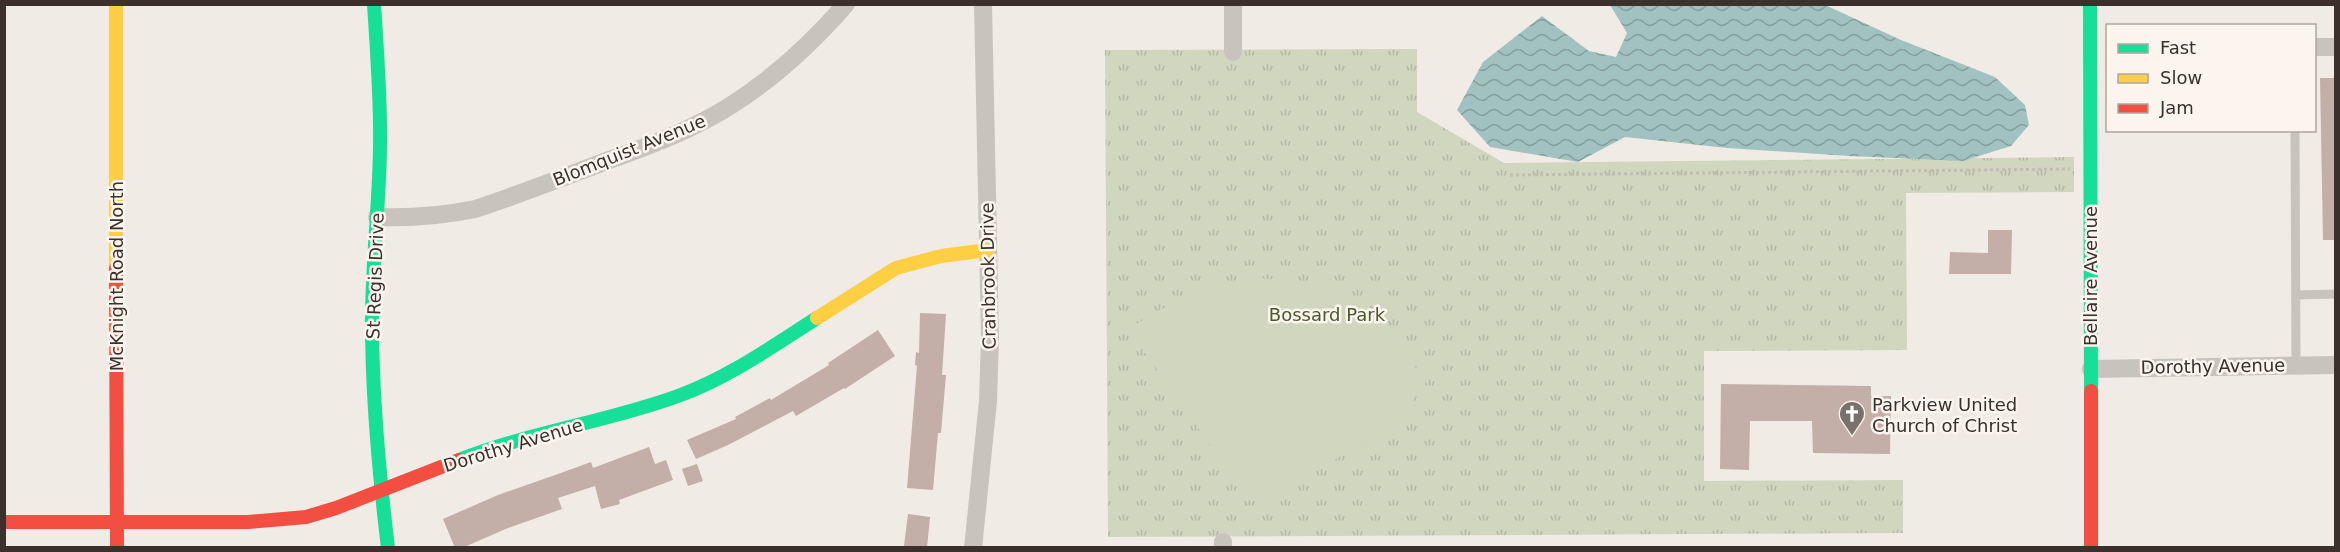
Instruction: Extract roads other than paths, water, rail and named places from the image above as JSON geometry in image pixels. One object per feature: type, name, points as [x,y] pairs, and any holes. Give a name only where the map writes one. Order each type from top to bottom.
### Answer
[{"type":"street","name":"McKnight Road North","points":[[116,4],[117,548]]},
{"type":"street","name":"St Regis Drive","points":[[374,4],[379,76],[380,148],[372,319],[373,388],[388,548]]},
{"type":"street","name":"Blomquist Avenue","points":[[377,217],[444,216],[475,209],[658,142],[695,126],[767,81],[799,54],[846,4]]},
{"type":"street","name":"Cranbrook Drive","points":[[973,548],[988,401],[990,337],[983,4]]},
{"type":"street","points":[[1233,4],[1233,52]]},
{"type":"street","name":"Bellaire Avenue","points":[[2090,4],[2099,46],[2090,169],[2091,548]]},
{"type":"street","points":[[2316,46],[2336,47]]},
{"type":"street","name":"Dorothy Avenue","points":[[4,522],[275,521],[306,517],[336,508],[467,457],[678,396],[715,380],[751,360],[896,268],[947,253],[988,250]]},
{"type":"street","name":"Dorothy Avenue","points":[[2091,369],[2336,365]]},
{"type":"lane","points":[[2295,132],[2296,364]]},
{"type":"lane","points":[[2296,295],[2336,294]]},
{"type":"water","points":[[1823,4],[1901,40],[1995,77],[2025,105],[2029,125],[2011,146],[1963,161],[1727,148],[1625,137],[1578,162],[1490,147],[1457,110],[1483,62],[1542,16],[1589,51],[1616,57],[1627,33],[1610,5]]},
{"type":"place","name":"Parkview United Church of Christ","points":[[1852,437]]},
{"type":"park label","name":"Bossard Park","points":[[1327,314]]}]
